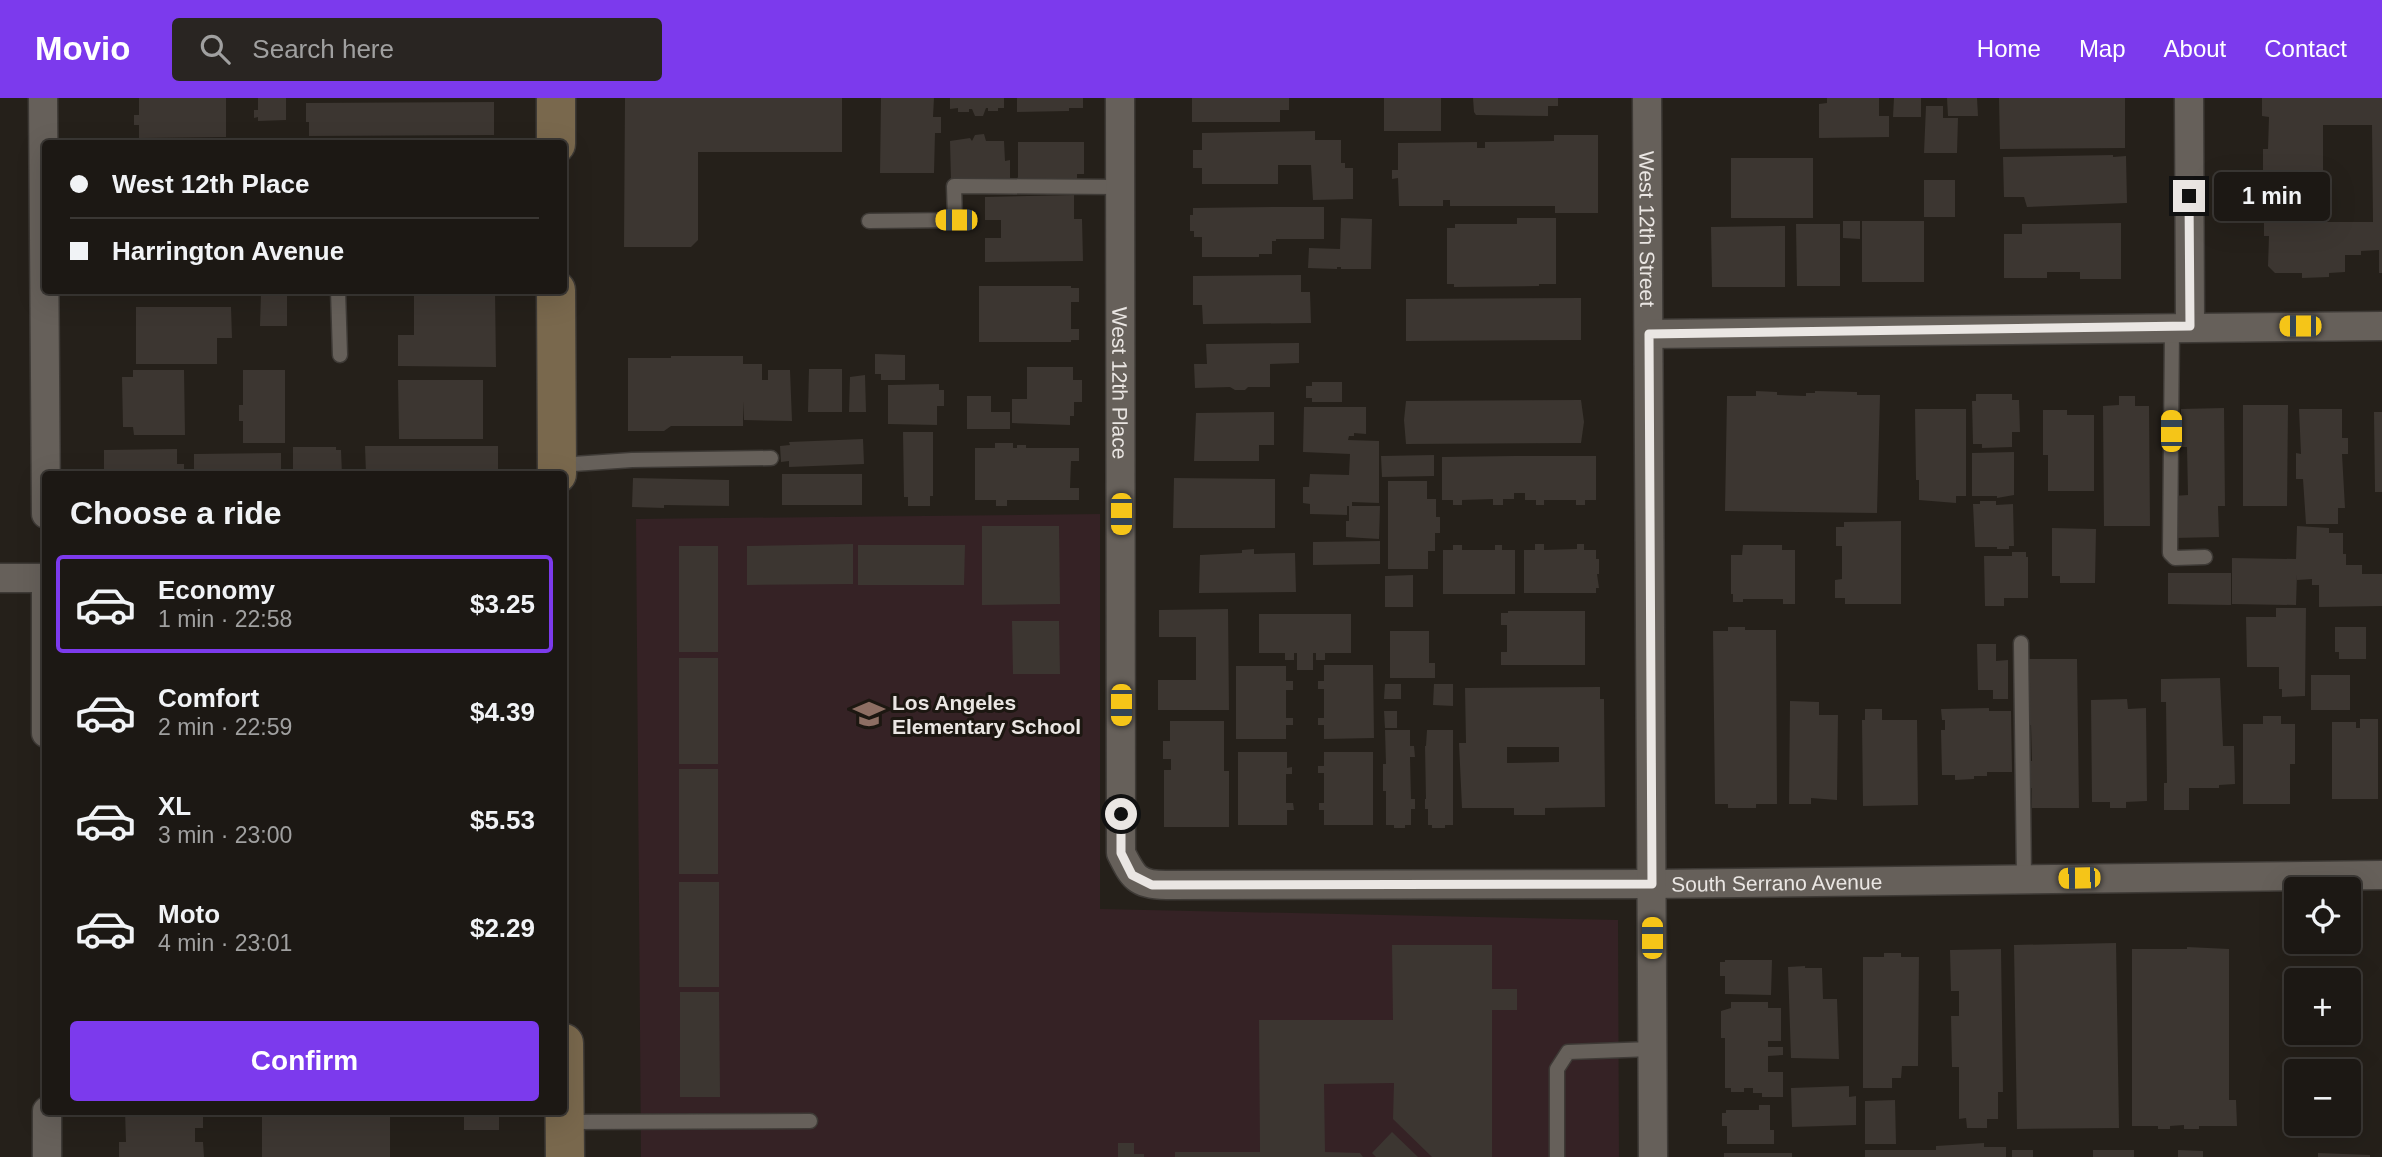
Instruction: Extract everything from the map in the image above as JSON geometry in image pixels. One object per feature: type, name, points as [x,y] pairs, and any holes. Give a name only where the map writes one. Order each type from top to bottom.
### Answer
[{"type":"main road","points":[[555,98],[556,140]]},
{"type":"main road","points":[[556,294],[557,470]]},
{"type":"main road","points":[[565,1115],[565,1140]]},
{"type":"street","points":[[43,98],[43,140]]},
{"type":"street","name":"West 12th Place","points":[[1120,98],[1121,853],[1132,875]]},
{"type":"street","name":"West 12th Street","points":[[1647,98],[1653,1157]]},
{"type":"street","points":[[2181,327],[2189,98]]},
{"type":"street","points":[[44,294],[46,471]]},
{"type":"street","points":[[1649,334],[2382,326]]},
{"type":"street","points":[[0,578],[42,580]]},
{"type":"street","name":"South Serrano Avenue","points":[[1132,875],[1152,885],[1652,884],[2382,875]]},
{"type":"street","points":[[47,1115],[47,1157]]},
{"type":"lane","points":[[869,221],[956,220],[954,186],[1120,187]]},
{"type":"lane","points":[[338,294],[340,355]]},
{"type":"lane","points":[[2181,327],[2170,553],[2175,558],[2205,557]]},
{"type":"lane","points":[[557,470],[632,460],[771,458]]},
{"type":"lane","points":[[2021,643],[2024,879]]},
{"type":"lane","points":[[1557,1157],[1557,1069],[1568,1052],[1653,1049]]},
{"type":"lane","points":[[565,1140],[810,1121]]},
{"type":"shaded area","name":"Los Angeles Elementary School","points":[[1100,514],[1100,909],[1618,920],[1619,1157],[641,1157],[636,519]]},
{"type":"building","points":[[139,98],[226,98],[226,137],[139,138],[139,125],[134,125],[134,115],[139,115]]},
{"type":"building","points":[[258,98],[286,98],[286,120],[258,121],[258,117],[254,118],[254,110],[258,110]]},
{"type":"building","points":[[625,98],[842,98],[842,152],[698,152],[698,240],[691,247],[624,247]]},
{"type":"building","points":[[881,98],[934,98],[933,117],[941,117],[941,133],[935,133],[934,173],[880,173]]},
{"type":"building","points":[[950,98],[1004,98],[1004,108],[988,111],[986,108],[983,116],[975,116],[972,109],[969,109],[969,112],[958,112],[958,108],[950,109]]},
{"type":"building","points":[[1017,98],[1083,98],[1083,108],[1069,108],[1069,111],[1017,112]]},
{"type":"building","points":[[1192,98],[1289,98],[1289,110],[1280,110],[1280,122],[1192,122]]},
{"type":"building","points":[[1384,98],[1441,98],[1441,131],[1384,131]]},
{"type":"building","points":[[1473,98],[1558,98],[1558,106],[1548,106],[1548,116],[1476,115]]},
{"type":"building","points":[[1827,98],[1879,98],[1879,116],[1889,116],[1889,137],[1819,138],[1819,104],[1827,103]]},
{"type":"building","points":[[1894,98],[1921,98],[1921,117],[1893,117]]},
{"type":"building","points":[[1947,98],[1977,98],[1978,116],[1948,116]]},
{"type":"building","points":[[1999,98],[2125,98],[2125,148],[2000,149]]},
{"type":"building","points":[[2262,98],[2382,98],[2382,273],[2379,273],[2379,250],[2361,251],[2361,255],[2345,255],[2345,272],[2329,273],[2329,277],[2302,278],[2302,273],[2275,273],[2268,266],[2269,236],[2264,236],[2264,206],[2268,206],[2268,190],[2263,190],[2263,149],[2268,149],[2269,117],[2262,116]],"holes":[[[2323,125],[2372,125],[2373,222],[2323,222]]]},
{"type":"building","points":[[494,102],[494,135],[309,136],[309,122],[306,122],[306,103]]},
{"type":"building","points":[[1926,106],[1943,106],[1943,118],[1958,118],[1957,153],[1924,153]]},
{"type":"building","points":[[1315,131],[1315,140],[1341,140],[1341,163],[1345,163],[1345,168],[1353,168],[1353,199],[1313,200],[1311,165],[1278,165],[1278,184],[1202,184],[1202,168],[1193,168],[1193,150],[1202,150],[1202,133]]},
{"type":"building","points":[[984,134],[986,141],[1004,141],[1005,161],[1010,160],[1010,179],[951,180],[950,141],[970,138],[972,141],[975,135]]},
{"type":"building","points":[[1554,135],[1598,135],[1598,213],[1555,213],[1555,206],[1450,206],[1450,200],[1443,200],[1443,206],[1399,206],[1398,178],[1392,179],[1392,170],[1398,170],[1398,143],[1477,142],[1477,148],[1485,148],[1485,142],[1554,141]]},
{"type":"building","points":[[1018,142],[1084,142],[1084,174],[1077,174],[1077,180],[1018,180]]},
{"type":"building","points":[[2126,156],[2127,203],[2027,207],[2024,197],[2004,197],[2003,157]]},
{"type":"building","points":[[1731,158],[1813,158],[1813,218],[1731,218]]},
{"type":"building","points":[[1924,180],[1955,180],[1955,217],[1924,217]]},
{"type":"building","points":[[1074,195],[1074,219],[1082,219],[1083,261],[985,262],[985,238],[1001,238],[1001,220],[985,220],[985,197]]},
{"type":"building","points":[[1324,207],[1324,239],[1276,239],[1272,241],[1272,254],[1259,254],[1259,257],[1202,257],[1202,237],[1194,237],[1194,231],[1190,231],[1193,208]]},
{"type":"building","points":[[1341,218],[1372,219],[1371,269],[1308,268],[1309,248],[1340,249]]},
{"type":"building","points":[[1517,218],[1556,218],[1556,284],[1454,287],[1454,284],[1447,284],[1447,228],[1455,228],[1455,224],[1517,224]]},
{"type":"building","points":[[1843,221],[1860,221],[1860,239],[1843,238]]},
{"type":"building","points":[[1862,221],[1924,221],[1924,282],[1862,282]]},
{"type":"building","points":[[2121,223],[2121,279],[2080,279],[2080,272],[2047,272],[2047,278],[2004,278],[2004,234],[2022,234],[2022,224]]},
{"type":"building","points":[[1796,224],[1840,224],[1840,286],[1797,286]]},
{"type":"building","points":[[1785,226],[1785,287],[1712,287],[1711,227]]},
{"type":"building","points":[[1301,275],[1301,292],[1310,292],[1311,323],[1203,324],[1202,305],[1193,305],[1193,276]]},
{"type":"building","points":[[979,286],[1079,288],[1079,302],[1071,302],[1071,329],[1079,329],[1079,340],[979,342]]},
{"type":"building","points":[[261,294],[287,294],[287,326],[260,326]]},
{"type":"building","points":[[414,294],[495,294],[496,367],[398,366],[398,335],[414,335]]},
{"type":"building","points":[[1581,298],[1581,340],[1406,341],[1406,299]]},
{"type":"building","points":[[136,307],[231,307],[232,338],[217,338],[217,364],[136,364]]},
{"type":"building","points":[[1299,343],[1299,363],[1270,364],[1270,387],[1248,387],[1245,390],[1230,387],[1195,388],[1194,364],[1207,364],[1206,344]]},
{"type":"building","points":[[875,354],[905,355],[905,380],[881,380],[881,374],[875,374]]},
{"type":"building","points":[[743,356],[743,364],[762,364],[762,380],[768,380],[768,370],[790,370],[792,421],[744,420],[743,401],[743,426],[671,426],[664,431],[628,431],[628,358]]},
{"type":"building","points":[[1027,367],[1073,367],[1073,380],[1082,380],[1082,402],[1074,402],[1074,416],[1070,416],[1070,425],[1012,423],[1012,399],[1027,399]]},
{"type":"building","points":[[809,369],[842,369],[842,412],[808,412]]},
{"type":"building","points":[[133,370],[184,370],[185,435],[134,435],[133,427],[123,427],[122,377],[133,377]]},
{"type":"building","points":[[243,370],[285,370],[285,443],[243,443],[243,421],[239,421],[239,405],[243,405]]},
{"type":"building","points":[[865,375],[866,412],[849,412],[850,377]]},
{"type":"building","points":[[398,380],[483,380],[483,439],[399,439]]},
{"type":"building","points":[[1312,382],[1342,382],[1342,402],[1312,402],[1312,398],[1306,398],[1306,386],[1312,386]]},
{"type":"building","points":[[939,384],[939,390],[944,390],[944,406],[937,406],[937,425],[888,424],[888,385]]},
{"type":"building","points":[[1756,391],[1806,396],[1806,393],[1815,391],[1880,395],[1877,513],[1725,511],[1727,396],[1756,396]]},
{"type":"building","points":[[1976,394],[2012,394],[2012,400],[2019,400],[2020,432],[2012,432],[2012,447],[1982,448],[1982,444],[1973,444],[1972,401],[1976,401]]},
{"type":"building","points":[[967,396],[991,396],[991,412],[1010,412],[1010,429],[967,429]]},
{"type":"building","points":[[2119,396],[2135,396],[2135,406],[2149,406],[2150,526],[2104,526],[2103,406],[2119,405]]},
{"type":"building","points":[[1581,400],[1584,422],[1581,443],[1406,444],[1406,401]]},
{"type":"building","points":[[2243,405],[2288,405],[2287,506],[2243,506]]},
{"type":"building","points":[[1304,407],[1366,407],[1366,434],[1354,433],[1348,440],[1379,441],[1379,503],[1352,502],[1352,506],[1347,506],[1347,515],[1310,514],[1310,504],[1303,503],[1303,487],[1309,487],[1310,474],[1349,475],[1350,454],[1303,452]]},
{"type":"building","points":[[2224,408],[2225,506],[2218,506],[2219,537],[2174,538],[2173,496],[2188,495],[2187,447],[2181,447],[2181,409]]},
{"type":"building","points":[[1915,409],[1966,409],[1966,496],[1956,496],[1956,503],[1919,500],[1919,480],[1916,480]]},
{"type":"building","points":[[2299,409],[2342,409],[2342,438],[2348,438],[2348,454],[2342,454],[2345,508],[2338,508],[2338,524],[2306,524],[2303,479],[2296,479],[2296,453],[2301,454]]},
{"type":"building","points":[[2043,410],[2067,410],[2067,415],[2094,415],[2094,491],[2048,491],[2048,455],[2043,455]]},
{"type":"building","points":[[1274,412],[1274,445],[1259,445],[1259,461],[1194,461],[1196,413]]},
{"type":"building","points":[[2374,412],[2382,412],[2382,492],[2375,492]]},
{"type":"building","points":[[903,432],[933,432],[933,496],[930,496],[930,506],[908,506],[908,497],[904,497]]},
{"type":"building","points":[[863,439],[864,464],[789,467],[789,461],[781,462],[780,446],[790,445],[789,442]]},
{"type":"building","points":[[995,443],[1013,443],[1013,448],[1026,445],[1026,448],[1079,448],[1079,461],[1071,461],[1070,488],[1079,488],[1079,500],[1007,500],[1007,506],[996,506],[996,500],[975,500],[975,448],[995,448]]},
{"type":"building","points":[[365,446],[498,446],[498,471],[366,471]]},
{"type":"building","points":[[293,447],[336,447],[336,450],[341,450],[342,471],[293,471]]},
{"type":"building","points":[[177,449],[177,464],[184,464],[184,471],[104,471],[104,450]]},
{"type":"building","points":[[2014,452],[2014,495],[1997,498],[1972,496],[1972,453]]},
{"type":"building","points":[[281,453],[281,471],[194,471],[194,454]]},
{"type":"building","points":[[1434,455],[1434,476],[1382,477],[1381,456]]},
{"type":"building","points":[[1596,456],[1596,500],[1585,500],[1585,505],[1576,505],[1576,500],[1544,500],[1544,505],[1536,505],[1536,500],[1525,500],[1525,493],[1514,493],[1514,499],[1503,499],[1503,505],[1493,505],[1493,499],[1462,500],[1462,505],[1453,505],[1453,500],[1442,500],[1442,457]]},
{"type":"building","points":[[782,474],[862,474],[862,505],[782,505]]},
{"type":"building","points":[[633,478],[729,480],[729,506],[632,507]]},
{"type":"building","points":[[1174,478],[1275,479],[1275,528],[1173,528]]},
{"type":"building","points":[[1388,481],[1427,481],[1427,499],[1436,499],[1436,517],[1440,517],[1440,533],[1435,533],[1435,551],[1428,551],[1428,569],[1388,569]]},
{"type":"building","points":[[1980,501],[1996,501],[1996,505],[2013,504],[2014,546],[2009,546],[2009,549],[1975,547],[1973,504],[1980,504]]},
{"type":"building","points":[[1349,506],[1380,506],[1379,539],[1346,537]]},
{"type":"building","points":[[1901,521],[1901,604],[1845,604],[1845,598],[1835,598],[1835,580],[1842,579],[1842,546],[1836,546],[1836,527],[1844,527],[1844,522]]},
{"type":"building","points":[[982,526],[1059,526],[1060,604],[982,605]]},
{"type":"building","points":[[2297,526],[2329,528],[2329,533],[2343,533],[2346,565],[2362,565],[2362,574],[2382,574],[2382,606],[2319,607],[2319,585],[2312,585],[2312,579],[2297,580],[2297,574],[2296,605],[2232,604],[2232,558],[2296,559]]},
{"type":"building","points":[[2052,528],[2096,529],[2095,583],[2060,583],[2060,576],[2052,576]]},
{"type":"building","points":[[1380,541],[1380,564],[1313,565],[1313,542]]},
{"type":"building","points":[[853,544],[853,584],[747,585],[747,546]]},
{"type":"building","points":[[1535,544],[1544,544],[1544,550],[1577,549],[1577,544],[1584,544],[1584,550],[1596,550],[1596,559],[1599,559],[1599,588],[1596,588],[1596,593],[1524,593],[1524,550],[1535,550]]},
{"type":"building","points":[[858,545],[965,545],[964,585],[858,585]]},
{"type":"building","points":[[1453,545],[1462,545],[1462,550],[1495,550],[1495,545],[1502,545],[1502,550],[1515,550],[1515,594],[1443,594],[1443,550],[1453,550]]},
{"type":"building","points":[[1743,545],[1782,545],[1782,550],[1795,550],[1795,604],[1783,604],[1783,599],[1743,599],[1743,602],[1733,602],[1731,555],[1742,555]]},
{"type":"building","points":[[679,546],[718,546],[718,652],[679,652]]},
{"type":"building","points":[[1254,549],[1254,554],[1295,553],[1296,592],[1199,593],[1200,555],[1242,553],[1242,550]]},
{"type":"building","points":[[2012,552],[2026,552],[2028,557],[2028,598],[2004,598],[2004,606],[1985,606],[1984,556],[2012,556]]},
{"type":"building","points":[[2168,573],[2231,573],[2231,605],[2168,604]]},
{"type":"building","points":[[1413,575],[1413,607],[1385,607],[1385,576]]},
{"type":"building","points":[[2276,608],[2306,608],[2305,696],[2282,697],[2282,689],[2279,689],[2279,667],[2247,667],[2246,617],[2276,617]]},
{"type":"building","points":[[1228,609],[1229,710],[1158,710],[1158,680],[1196,680],[1196,637],[1159,637],[1159,610]]},
{"type":"building","points":[[1585,611],[1585,665],[1501,665],[1501,652],[1507,652],[1507,625],[1501,625],[1501,613]]},
{"type":"building","points":[[1259,614],[1351,614],[1351,653],[1325,653],[1325,660],[1316,660],[1316,653],[1313,653],[1313,670],[1297,670],[1297,653],[1294,653],[1294,660],[1285,660],[1285,653],[1259,653]]},
{"type":"building","points":[[1012,621],[1059,621],[1060,674],[1013,674]]},
{"type":"building","points":[[1728,627],[1776,630],[1777,804],[1756,804],[1756,808],[1728,808],[1728,804],[1715,804],[1713,631],[1728,631]]},
{"type":"building","points":[[2335,627],[2366,627],[2366,659],[2339,659],[2339,652],[2335,652]]},
{"type":"building","points":[[1390,631],[1429,631],[1429,663],[1435,663],[1435,678],[1390,678]]},
{"type":"building","points":[[1977,644],[1996,644],[1996,661],[2008,660],[2008,699],[1993,699],[1993,690],[1978,690]]},
{"type":"building","points":[[679,658],[718,658],[718,764],[679,764]]},
{"type":"building","points":[[2024,659],[2077,659],[2079,808],[2032,808],[2032,788],[2026,788],[2026,761],[2032,761],[2031,725],[2025,725]]},
{"type":"building","points":[[1324,665],[1373,665],[1374,738],[1324,739],[1324,725],[1318,725],[1318,718],[1324,718],[1324,689],[1318,689],[1318,681],[1324,681]]},
{"type":"building","points":[[1236,666],[1286,666],[1286,681],[1293,681],[1293,690],[1286,690],[1286,718],[1293,718],[1293,725],[1286,725],[1286,739],[1236,739]]},
{"type":"building","points":[[2311,675],[2350,675],[2350,710],[2311,710]]},
{"type":"building","points":[[2220,678],[2223,746],[2234,746],[2235,784],[2219,785],[2219,788],[2189,788],[2189,810],[2164,810],[2164,783],[2167,783],[2166,702],[2161,702],[2161,679]]},
{"type":"building","points":[[1385,684],[1401,684],[1401,699],[1384,699]]},
{"type":"building","points":[[1434,684],[1453,684],[1453,706],[1433,705]]},
{"type":"building","points":[[1600,687],[1600,699],[1604,699],[1605,807],[1545,808],[1545,815],[1514,815],[1514,808],[1462,808],[1459,743],[1466,743],[1465,688]],"holes":[[[1507,747],[1559,747],[1559,762],[1507,763]]]},
{"type":"building","points":[[2127,699],[2128,709],[2146,708],[2147,801],[2126,802],[2126,808],[2110,808],[2110,802],[2092,802],[2091,700]]},
{"type":"building","points":[[1790,701],[1819,702],[1819,715],[1838,715],[1837,800],[1811,798],[1811,804],[1789,804]]},
{"type":"building","points":[[1989,708],[1989,711],[2011,711],[2012,772],[1987,772],[1987,776],[1955,780],[1955,775],[1942,775],[1941,730],[1945,730],[1945,720],[1942,720],[1941,709]]},
{"type":"building","points":[[1865,709],[1882,709],[1882,720],[1917,720],[1918,805],[1863,806],[1862,720],[1865,720]]},
{"type":"building","points":[[1384,711],[1397,711],[1397,728],[1385,728]]},
{"type":"building","points":[[2263,716],[2281,716],[2281,724],[2295,724],[2295,764],[2290,764],[2290,804],[2243,804],[2243,724],[2263,724]]},
{"type":"building","points":[[2360,719],[2378,719],[2378,799],[2332,799],[2332,722],[2356,722],[2356,728],[2360,728]]},
{"type":"building","points":[[1170,721],[1224,721],[1224,771],[1229,771],[1229,827],[1164,827],[1164,770],[1171,770],[1171,759],[1163,759],[1163,741],[1170,741]]},
{"type":"building","points":[[1385,730],[1410,730],[1410,746],[1414,746],[1415,757],[1410,757],[1411,799],[1415,799],[1415,809],[1411,809],[1411,825],[1405,825],[1405,828],[1386,825],[1386,791],[1383,791],[1383,764],[1386,764]]},
{"type":"building","points":[[1427,730],[1453,730],[1453,825],[1445,825],[1445,828],[1432,828],[1432,825],[1428,825],[1428,809],[1425,809]]},
{"type":"building","points":[[1238,752],[1287,752],[1287,768],[1292,767],[1292,774],[1286,774],[1286,803],[1293,803],[1294,810],[1287,810],[1287,825],[1238,825]]},
{"type":"building","points":[[1324,752],[1373,752],[1373,825],[1324,825],[1324,810],[1319,810],[1319,803],[1324,803],[1324,773],[1318,773],[1318,766],[1324,766]]},
{"type":"building","points":[[679,769],[718,769],[718,874],[679,874]]},
{"type":"building","points":[[679,882],[719,882],[719,987],[679,987]]},
{"type":"building","points":[[2116,943],[2119,1128],[2017,1129],[2014,945]]},
{"type":"building","points":[[1392,945],[1492,945],[1492,989],[1517,989],[1517,1010],[1492,1010],[1492,1157],[1432,1157],[1393,1119],[1394,1083],[1324,1084],[1325,1152],[1360,1153],[1363,1157],[1175,1157],[1175,1152],[1260,1152],[1259,1020],[1393,1020]]},
{"type":"building","points":[[2001,949],[2003,1092],[1998,1092],[1998,1119],[1987,1119],[1987,1128],[1967,1128],[1966,1118],[1959,1119],[1959,1067],[1952,1067],[1951,1016],[1959,1016],[1959,991],[1951,991],[1950,950]]},
{"type":"building","points":[[2132,949],[2229,949],[2229,1100],[2236,1100],[2237,1126],[2199,1126],[2199,1129],[2184,1129],[2184,1125],[2158,1129],[2158,1126],[2132,1126]]},
{"type":"building","points":[[1884,953],[1919,957],[1918,1066],[1902,1066],[1901,1078],[1892,1078],[1892,1088],[1863,1088],[1863,957],[1884,957]]},
{"type":"building","points":[[1772,960],[1771,995],[1725,994],[1725,976],[1720,976],[1720,962]]},
{"type":"building","points":[[1788,967],[1822,968],[1823,999],[1837,999],[1839,1059],[1791,1058]]},
{"type":"building","points":[[680,992],[719,992],[720,1097],[680,1097]]},
{"type":"building","points":[[1731,1002],[1768,1002],[1768,1008],[1781,1008],[1781,1041],[1768,1041],[1768,1047],[1783,1047],[1783,1055],[1768,1056],[1768,1072],[1783,1072],[1783,1097],[1762,1097],[1762,1093],[1753,1093],[1753,1088],[1744,1088],[1744,1092],[1731,1092],[1731,1088],[1725,1088],[1725,1038],[1721,1038],[1721,1011],[1731,1008]]},
{"type":"building","points":[[1849,1086],[1849,1097],[1856,1096],[1856,1125],[1792,1127],[1791,1088]]},
{"type":"building","points":[[1895,1100],[1896,1144],[1865,1144],[1865,1101]]},
{"type":"building","points":[[1759,1105],[1770,1105],[1770,1130],[1774,1130],[1774,1144],[1727,1144],[1727,1126],[1722,1126],[1722,1113],[1726,1113],[1726,1110],[1759,1110]]},
{"type":"building","points":[[125,1115],[203,1115],[203,1128],[195,1128],[195,1142],[203,1142],[204,1157],[119,1157],[119,1142],[126,1142]]},
{"type":"building","points":[[262,1115],[390,1115],[390,1157],[262,1157]]},
{"type":"building","points":[[464,1115],[499,1115],[499,1130],[464,1130]]},
{"type":"building","points":[[1392,1132],[1418,1157],[1376,1157],[1372,1153]]},
{"type":"building","points":[[1118,1143],[1134,1143],[1134,1154],[1144,1154],[1144,1157],[1118,1157]]},
{"type":"building","points":[[1984,1143],[1984,1147],[2006,1147],[2006,1157],[1865,1157],[1865,1150],[1936,1150],[1936,1146]]},
{"type":"building","points":[[2012,1150],[2033,1150],[2033,1157],[2012,1157]]},
{"type":"building","points":[[2093,1150],[2134,1150],[2134,1157],[2093,1157]]},
{"type":"building","points":[[2178,1150],[2203,1151],[2203,1157],[2178,1157]]},
{"type":"building","points":[[1724,1153],[1792,1153],[1792,1157],[1724,1157]]},
{"type":"building","points":[[2318,1153],[2370,1155],[2370,1157],[2318,1157]]},
{"type":"place","name":"Los Angeles Elementary School","points":[[869,714]]},
{"type":"route","points":[[1121,814],[1121,853],[1132,875],[1152,885],[1652,884],[1649,334],[2190,326],[2189,196]]}]
